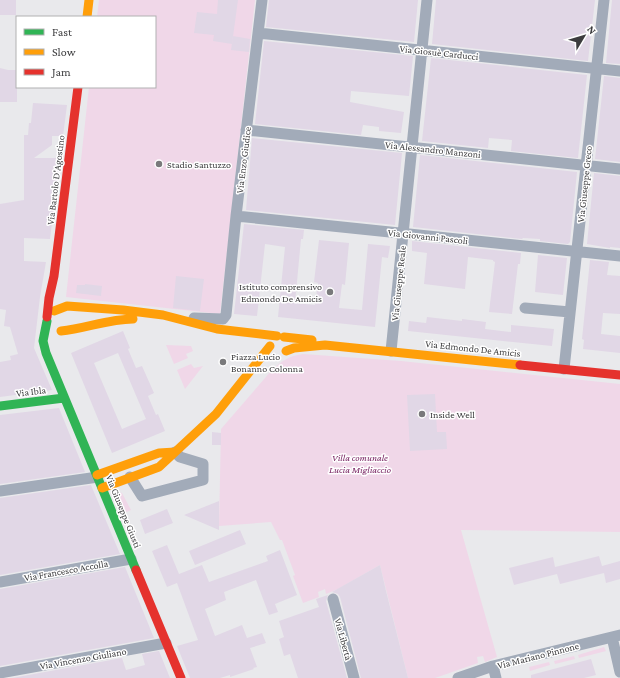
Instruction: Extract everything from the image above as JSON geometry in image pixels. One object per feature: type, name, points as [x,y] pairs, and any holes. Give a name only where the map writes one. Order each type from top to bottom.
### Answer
[{"type":"main road","points":[[87,16],[89,0]]},
{"type":"main road","name":"Via Bartolo D'Agostino","points":[[54,276],[78,88]]},
{"type":"main road","points":[[54,276],[57,297],[63,320]]},
{"type":"main road","name":"Via Giuseppe Giusti","points":[[54,276],[49,298],[43,341],[46,352],[181,678]]},
{"type":"main road","points":[[46,352],[55,342],[67,306],[163,315],[217,329],[309,339],[324,345]]},
{"type":"main road","points":[[63,320],[53,331],[50,328],[47,319],[49,314],[63,320],[121,318],[152,321],[270,345]]},
{"type":"main road","points":[[234,394],[270,345],[271,340],[280,337]]},
{"type":"main road","points":[[280,337],[288,344],[286,351]]},
{"type":"main road","points":[[270,345],[272,350],[279,354],[305,346],[324,345]]},
{"type":"main road","name":"Via Edmondo De Amicis","points":[[324,345],[620,374]]},
{"type":"main road","points":[[99,480],[130,477],[159,467],[270,361]]},
{"type":"main road","name":"Via Ibla","points":[[0,406],[64,398]]},
{"type":"main road","points":[[99,480],[159,453],[175,452]]},
{"type":"street","name":"Via Enzo Giudice","points":[[163,315],[223,319],[226,315],[236,216],[262,0]]},
{"type":"street","name":"Via Giuseppe Reale","points":[[391,351],[427,0]]},
{"type":"street","name":"Via Giuseppe Greco","points":[[564,369],[604,0]]},
{"type":"street","name":"Via Giosuè Carducci","points":[[258,33],[620,70]]},
{"type":"street","name":"Via Alessandro Manzoni","points":[[246,130],[620,169]]},
{"type":"street","name":"Via Giovanni Pascoli","points":[[236,216],[620,256]]},
{"type":"street","points":[[525,308],[570,312]]},
{"type":"street","points":[[130,477],[142,496],[203,480],[203,464],[180,457],[175,452]]},
{"type":"street","points":[[0,492],[99,480]]},
{"type":"street","name":"Via Francesco Accolla","points":[[0,582],[131,559]]},
{"type":"street","name":"Via Libertà","points":[[333,599],[354,678]]},
{"type":"street","points":[[616,636],[620,672]]},
{"type":"street","name":"Via Mariano Pinnone","points":[[458,678],[493,666],[616,636]]},
{"type":"street","name":"Via Vincenzo Giuliano","points":[[0,673],[166,643]]},
{"type":"street","points":[[493,666],[496,678]]},
{"type":"green space","name":"Stadio Santuzzo","points":[[99,0],[255,0],[220,314],[66,297],[89,88],[156,88],[156,16],[97,16]]},
{"type":"green space","points":[[166,345],[191,346],[193,351],[186,354],[188,358],[174,364]]},
{"type":"green space","name":"Villa comunale Lucia Migliaccio","points":[[303,354],[401,361],[620,384],[620,532],[461,530],[497,657],[485,662],[483,656],[477,657],[478,663],[435,678],[408,678],[380,565],[338,589],[326,594],[325,589],[318,592],[319,597],[303,603],[293,576],[295,575],[282,540],[280,540],[271,522],[219,526],[221,429],[275,367],[289,358]]},
{"type":"green space","points":[[191,364],[194,368],[203,366],[185,389],[177,370]]},
{"type":"green space","points":[[118,492],[122,493],[131,510],[122,514],[116,497]]},
{"type":"green space","points":[[604,647],[606,651],[579,658],[578,655]]},
{"type":"green space","points":[[574,656],[575,659],[555,664],[554,661]]},
{"type":"green space","points":[[549,662],[550,665],[530,671],[529,667]]},
{"type":"building","points":[[0,0],[16,0],[16,15],[0,15]]},
{"type":"building","points":[[218,0],[238,0],[232,44],[213,41],[214,35],[194,33],[197,12],[217,14]]},
{"type":"building","points":[[269,0],[418,0],[414,42],[266,27]]},
{"type":"building","points":[[436,0],[595,0],[588,61],[432,44]]},
{"type":"building","points":[[612,0],[620,0],[620,64],[606,63]]},
{"type":"building","points":[[233,36],[250,39],[249,52],[231,50]]},
{"type":"building","points":[[264,41],[413,56],[409,96],[351,91],[350,102],[404,112],[401,133],[379,131],[379,127],[363,125],[361,135],[255,124]]},
{"type":"building","points":[[431,58],[587,75],[578,158],[511,151],[512,140],[489,138],[488,148],[422,141]]},
{"type":"building","points":[[0,68],[16,70],[17,102],[0,102]]},
{"type":"building","points":[[604,76],[620,78],[620,162],[595,159]]},
{"type":"building","points":[[33,103],[67,105],[63,136],[52,136],[52,145],[34,158],[60,158],[50,239],[24,238],[24,261],[46,262],[34,348],[52,390],[0,397],[0,362],[11,360],[10,356],[18,354],[10,327],[4,326],[6,310],[0,309],[0,204],[24,200],[24,135],[28,135]]},
{"type":"building","points":[[252,138],[402,153],[395,225],[246,210]]},
{"type":"building","points":[[420,155],[577,172],[570,242],[568,244],[540,241],[540,239],[522,239],[413,227]]},
{"type":"building","points":[[594,173],[620,176],[620,248],[610,248],[587,244]]},
{"type":"building","points":[[244,224],[304,230],[303,239],[301,239],[295,303],[315,305],[318,283],[314,282],[319,240],[349,243],[345,285],[342,284],[339,308],[362,310],[368,244],[390,246],[388,258],[382,257],[375,327],[278,317],[285,247],[265,244],[257,316],[234,314]]},
{"type":"building","points":[[412,241],[521,253],[520,264],[518,264],[512,314],[489,312],[495,262],[493,260],[468,257],[465,289],[424,284],[427,253],[412,251]]},
{"type":"building","points":[[538,255],[567,258],[563,295],[535,292]]},
{"type":"building","points":[[590,260],[609,262],[607,275],[620,276],[620,314],[603,313],[601,334],[620,336],[620,353],[583,349],[584,340],[582,339]]},
{"type":"building","points":[[176,276],[204,279],[200,311],[173,308]]},
{"type":"building","points":[[85,284],[102,286],[101,296],[76,293],[77,285]]},
{"type":"building","points":[[427,317],[486,322],[485,329],[511,332],[511,325],[554,329],[552,346],[408,331],[409,321],[426,323]]},
{"type":"building","points":[[123,331],[130,348],[128,349],[136,368],[142,366],[154,393],[148,396],[165,431],[112,453],[71,353]],"holes":[[[118,353],[146,419],[122,429],[94,363]]]},
{"type":"building","name":"Inside Well","points":[[435,394],[437,432],[446,432],[447,449],[410,451],[407,395]]},
{"type":"building","points":[[59,408],[85,472],[0,484],[0,415]]},
{"type":"building","points":[[212,432],[221,433],[221,445],[212,445]]},
{"type":"building","points":[[91,485],[120,554],[0,575],[0,498]]},
{"type":"building","points":[[219,501],[219,530],[184,515]]},
{"type":"building","points":[[167,509],[173,523],[145,534],[140,520]]},
{"type":"building","points":[[240,530],[246,544],[195,565],[189,551]]},
{"type":"building","points":[[167,545],[179,574],[202,565],[209,582],[268,561],[266,556],[280,550],[297,595],[275,604],[278,612],[269,615],[256,580],[224,592],[226,600],[205,609],[215,636],[242,625],[247,638],[262,633],[266,643],[250,648],[257,667],[230,677],[230,675],[220,678],[190,678],[177,646],[198,640],[177,583],[167,587],[152,551]]},
{"type":"building","points":[[599,556],[602,566],[620,561],[620,579],[606,583],[604,573],[560,584],[557,574],[514,585],[509,568],[553,557],[555,567]]},
{"type":"building","points":[[380,565],[408,678],[361,678],[340,597],[338,594],[332,592]]},
{"type":"building","points":[[125,567],[154,638],[0,666],[0,589]]},
{"type":"building","points":[[328,595],[326,601],[347,678],[298,678],[290,654],[284,656],[279,639],[284,637],[279,621],[319,607],[316,599]]},
{"type":"building","points":[[159,651],[170,678],[12,678],[122,658],[126,670],[145,665],[142,654]]},
{"type":"building","points":[[591,659],[596,675],[584,678],[531,678],[531,675]]},
{"type":"traffic: fast","points":[[47,321],[43,341],[46,353],[136,570]]},
{"type":"traffic: fast","points":[[0,406],[64,398]]},
{"type":"traffic: slow","points":[[87,16],[89,0]]},
{"type":"traffic: slow","points":[[54,311],[67,306],[123,310],[163,315],[217,329],[277,336]]},
{"type":"traffic: slow","points":[[61,331],[124,319],[133,319]]},
{"type":"traffic: slow","points":[[284,337],[312,340]]},
{"type":"traffic: slow","points":[[286,351],[294,348],[325,345],[520,365]]},
{"type":"traffic: slow","points":[[102,488],[159,467],[216,414],[270,346]]},
{"type":"traffic: slow","points":[[97,475],[159,453],[175,452]]},
{"type":"traffic: jam","points":[[47,317],[49,298],[54,276],[78,88]]},
{"type":"traffic: jam","points":[[520,365],[620,375]]},
{"type":"traffic: jam","points":[[136,570],[181,678]]},
{"type":"place","name":"Stadio Santuzzo","points":[[159,164]]},
{"type":"place","name":"Istituto comprensivo Edmondo De Amicis","points":[[330,292]]},
{"type":"place","name":"Piazza Lucio Bonanno Colonna","points":[[223,362]]},
{"type":"place","name":"Inside Well","points":[[422,414]]}]
